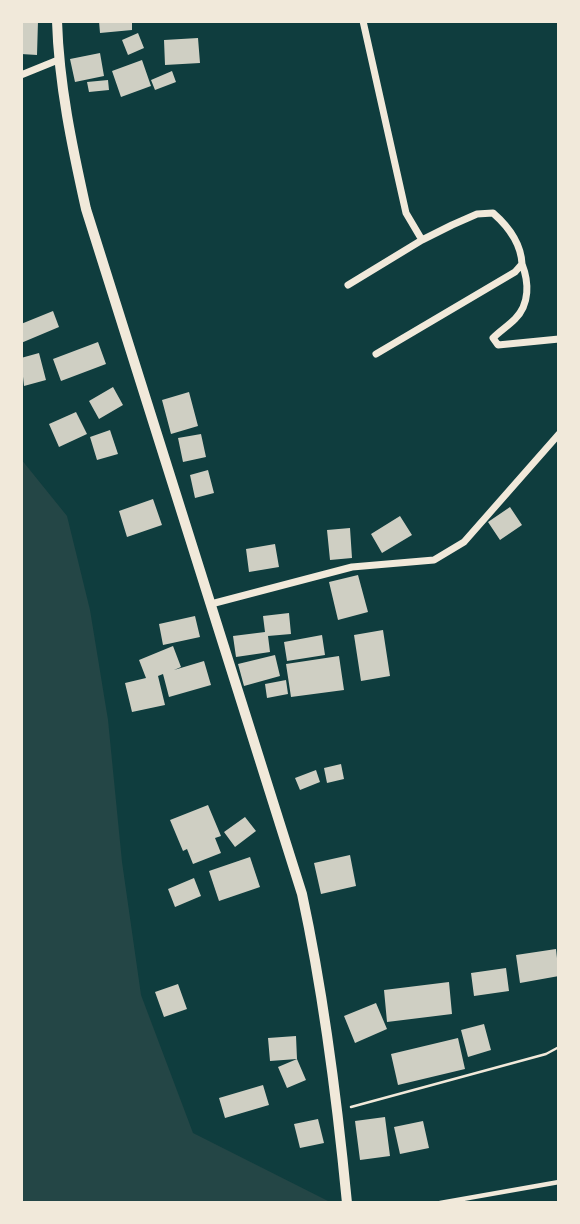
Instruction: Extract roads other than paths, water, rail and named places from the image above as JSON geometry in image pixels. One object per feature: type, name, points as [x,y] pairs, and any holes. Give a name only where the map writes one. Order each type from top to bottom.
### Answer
[{"type":"main road","points":[[57,21],[58,60],[68,129],[86,209],[302,894],[317,965],[338,1111],[347,1203]]},
{"type":"street","points":[[363,21],[406,213],[422,240]]},
{"type":"street","points":[[21,75],[58,60]]},
{"type":"street","points":[[348,285],[422,240],[477,214],[493,213],[505,223],[520,248],[528,279],[525,299],[517,318],[493,338],[498,345],[559,339]]},
{"type":"street","points":[[376,354],[515,272],[522,264]]},
{"type":"street","points":[[211,604],[352,567],[434,560],[464,542],[559,434]]},
{"type":"lane","points":[[440,1203],[559,1182]]}]
